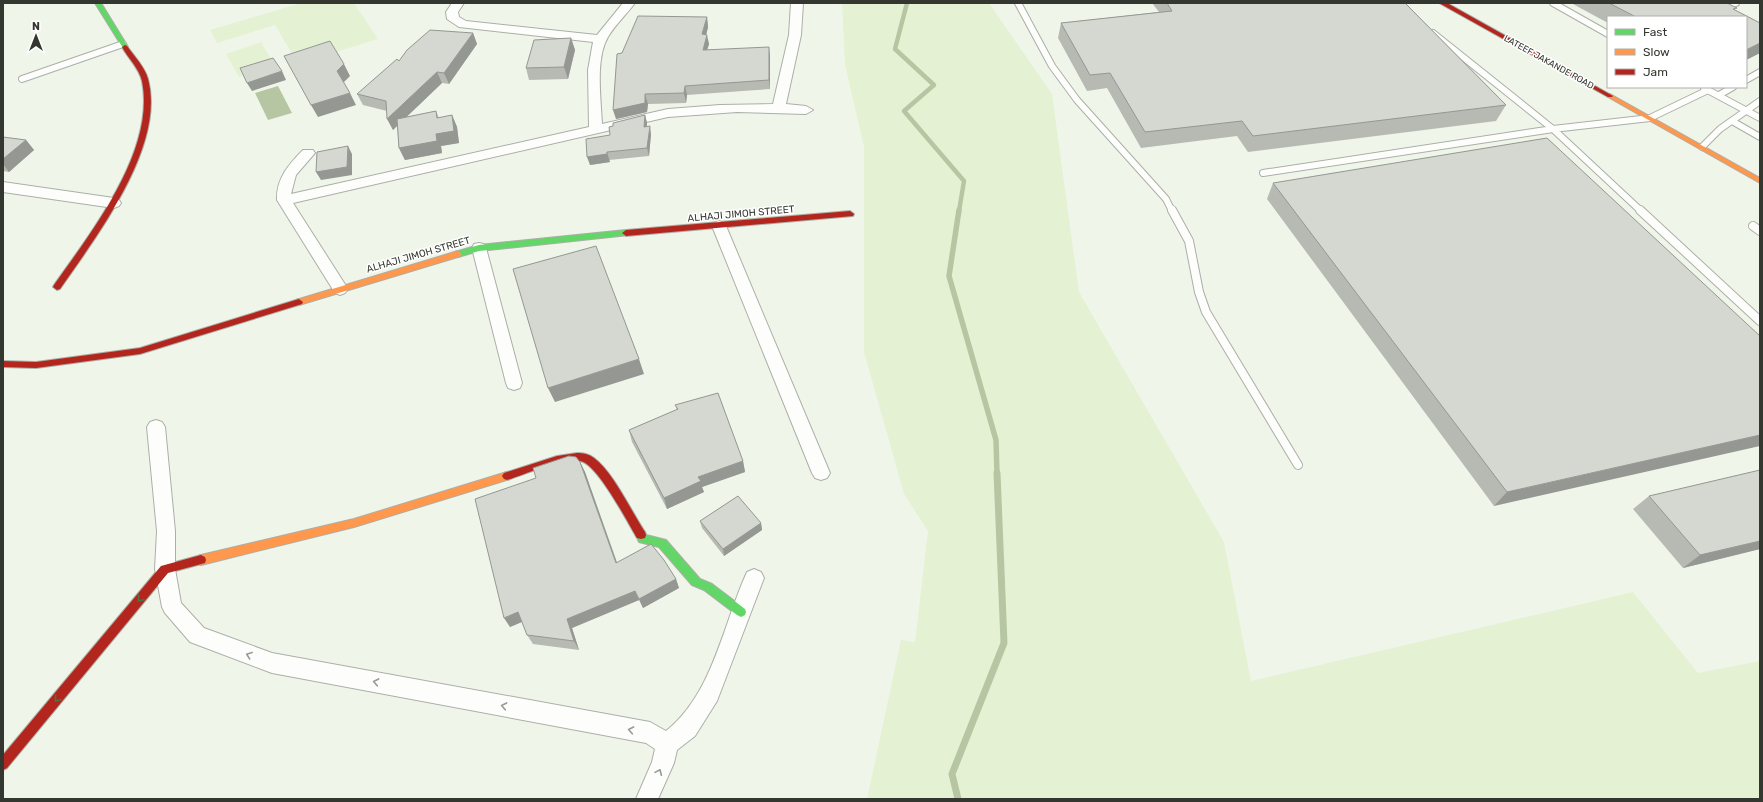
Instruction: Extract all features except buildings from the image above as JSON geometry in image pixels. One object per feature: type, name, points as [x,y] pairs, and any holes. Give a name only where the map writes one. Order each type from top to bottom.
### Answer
[{"type":"street","points":[[57,287],[114,203],[138,151],[147,120],[149,100],[146,82],[98,3]]},
{"type":"street","points":[[458,3],[452,12],[453,19],[463,24],[601,39]]},
{"type":"street","points":[[596,128],[594,87],[596,50],[601,39],[629,3]]},
{"type":"street","points":[[779,107],[795,35],[797,3]]},
{"type":"street","name":"LATEEF JAKANDE ROAD","points":[[1442,3],[1702,147],[1760,181]]},
{"type":"street","points":[[284,200],[596,128],[668,113],[703,109],[779,107],[806,110]]},
{"type":"street","points":[[308,153],[297,163],[289,175],[283,190],[284,200],[340,289]]},
{"type":"street","points":[[3,187],[114,203]]},
{"type":"street","name":"ALHAJI JIMOH STREET","points":[[3,364],[36,365],[76,362],[140,351],[479,248],[597,235],[850,214]]},
{"type":"street","points":[[719,226],[821,473]]},
{"type":"street","points":[[479,248],[514,383]]},
{"type":"street","points":[[156,427],[166,531],[165,569],[172,607],[197,635],[272,663],[650,734],[667,744]]},
{"type":"street","points":[[3,764],[165,569],[354,523],[573,456],[585,457],[592,462],[607,481],[643,539],[662,543],[696,582],[708,587],[741,612]]},
{"type":"street","points":[[647,799],[663,762],[667,744],[687,728],[710,694],[754,578]]},
{"type":"lane","points":[[1018,3],[1052,66],[1077,100],[1166,199],[1189,241],[1199,292],[1206,312],[1298,465]]},
{"type":"lane","points":[[1553,3],[1607,33]]},
{"type":"lane","points":[[1719,14],[1713,11],[1736,3]]},
{"type":"lane","points":[[1430,31],[1553,129],[1760,321]]},
{"type":"lane","points":[[22,79],[123,44]]},
{"type":"lane","points":[[1747,79],[1760,72]]},
{"type":"lane","points":[[1263,173],[1553,129],[1650,118],[1706,88],[1760,118]]},
{"type":"lane","points":[[1719,95],[1731,88]]},
{"type":"lane","points":[[1702,147],[1720,129],[1760,101]]},
{"type":"lane","points":[[1732,121],[1760,137]]},
{"type":"lane","points":[[1753,226],[1760,231]]},
{"type":"shaded area","points":[[301,3],[354,3],[378,39],[298,64],[275,25],[217,43],[210,30]]},
{"type":"shaded area","points":[[842,3],[989,3],[1052,94],[1079,292],[1224,542],[1251,681],[1633,592],[1698,673],[1760,661],[1760,799],[867,799],[901,640],[915,642],[928,531],[904,494],[864,352],[864,147],[845,65]]},
{"type":"shaded area","points":[[261,42],[275,66],[239,77],[226,54]]},
{"type":"shaded area","points":[[278,86],[292,113],[268,120],[255,93]]},
{"type":"waterway","points":[[907,3],[895,49],[934,85],[904,111],[964,181],[959,211]]},
{"type":"waterway","points":[[959,210],[949,276],[996,440],[997,474]]},
{"type":"waterway","points":[[958,799],[952,774],[1004,643],[997,473]]},
{"type":"traffic: fast","points":[[98,3],[125,47]]},
{"type":"traffic: fast","points":[[458,254],[479,248],[626,233]]},
{"type":"traffic: fast","points":[[641,535],[643,539],[662,543],[696,582],[708,587],[741,612]]},
{"type":"traffic: slow","points":[[1610,96],[1760,181]]},
{"type":"traffic: slow","points":[[299,302],[458,254]]},
{"type":"traffic: slow","points":[[201,560],[354,523],[507,476]]},
{"type":"traffic: jam","points":[[1442,3],[1610,96]]},
{"type":"traffic: jam","points":[[57,287],[105,217],[121,189],[134,160],[144,132],[148,105],[145,80],[139,67],[125,47]]},
{"type":"traffic: jam","points":[[626,233],[850,214]]},
{"type":"traffic: jam","points":[[3,364],[36,365],[140,351],[299,302]]},
{"type":"traffic: jam","points":[[507,476],[557,460],[577,456],[584,457],[598,468],[615,492],[641,535]]},
{"type":"traffic: jam","points":[[3,764],[165,569],[201,560]]}]
